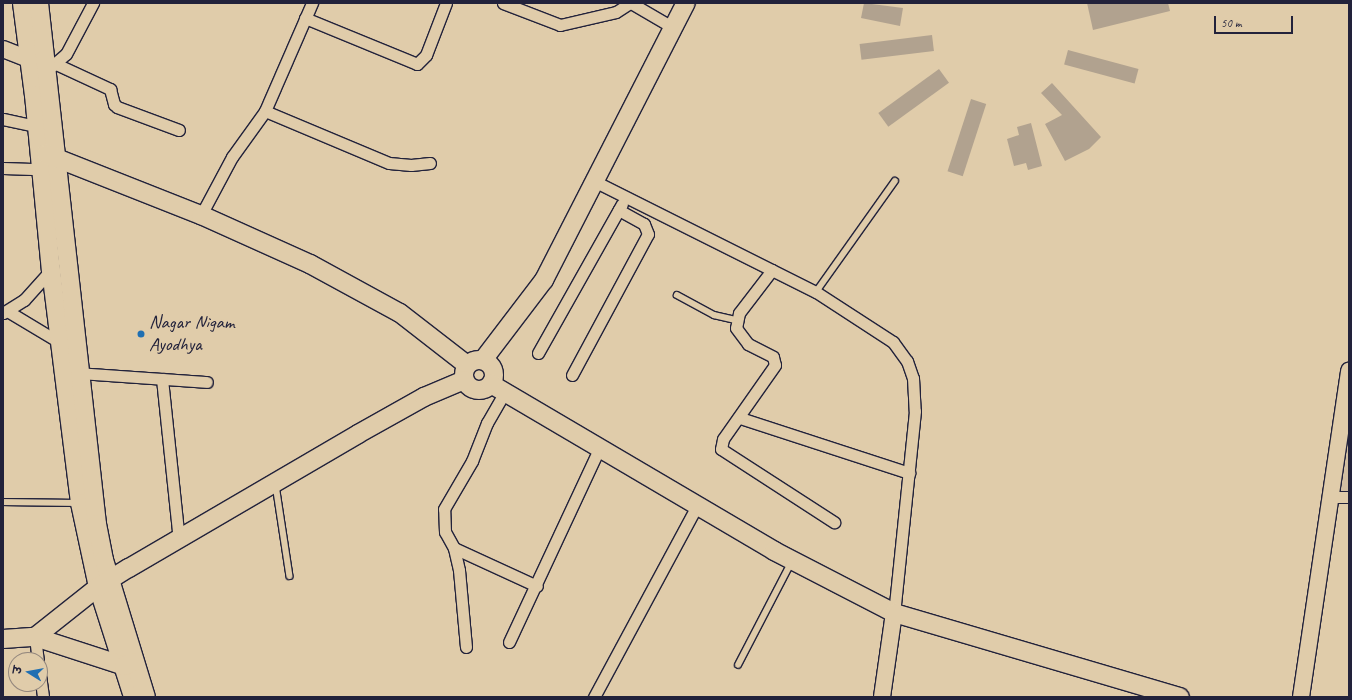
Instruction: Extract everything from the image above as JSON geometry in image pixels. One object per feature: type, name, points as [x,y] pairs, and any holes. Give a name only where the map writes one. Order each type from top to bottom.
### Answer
[{"type":"main road","points":[[22,3],[44,63],[37,126],[47,154],[40,169],[59,342],[80,503],[130,663],[146,697]]},
{"type":"main road","points":[[39,3],[44,63],[47,154],[78,373],[104,583]]},
{"type":"main road","points":[[35,637],[104,583],[275,482],[424,397],[471,368],[544,280],[596,182],[686,3]]},
{"type":"main road","points":[[47,154],[201,214],[310,264],[370,296],[426,332],[471,368],[493,370],[497,388]]},
{"type":"main road","points":[[471,368],[470,387],[479,390],[497,388],[792,561],[894,613],[1180,697]]},
{"type":"main road","points":[[3,639],[35,637],[130,663]]},
{"type":"main road","points":[[130,663],[133,697]]},
{"type":"street","points":[[44,63],[66,54],[93,3]]},
{"type":"street","points":[[201,214],[232,157],[265,111],[312,3]]},
{"type":"street","points":[[305,18],[417,64],[426,56],[446,3]]},
{"type":"street","points":[[503,3],[560,25],[616,12],[631,3],[674,28]]},
{"type":"street","points":[[3,49],[44,63],[110,89],[114,104],[117,107],[179,130]]},
{"type":"street","points":[[265,111],[389,163],[411,165],[430,163]]},
{"type":"street","points":[[3,120],[37,126]]},
{"type":"street","points":[[3,168],[40,169]]},
{"type":"street","points":[[596,182],[816,292],[893,342],[907,360],[913,378],[916,410],[894,613],[882,697]]},
{"type":"street","points":[[538,353],[626,197]]},
{"type":"street","points":[[572,375],[648,234],[644,224],[619,210]]},
{"type":"street","points":[[51,270],[42,283],[6,312],[59,342]]},
{"type":"street","points":[[772,270],[736,320],[736,328],[743,340],[776,360],[740,418],[721,444],[724,452],[834,522]]},
{"type":"street","points":[[1301,697],[1329,497],[1349,371]]},
{"type":"street","points":[[78,373],[207,382]]},
{"type":"street","points":[[162,379],[179,540]]},
{"type":"street","points":[[466,647],[459,570],[454,548],[445,532],[444,509],[472,461],[487,423],[497,388]]},
{"type":"street","points":[[740,418],[909,473]]},
{"type":"street","points":[[509,642],[537,586],[599,449]]},
{"type":"street","points":[[1329,497],[1349,497]]},
{"type":"street","points":[[594,697],[696,506]]},
{"type":"street","points":[[454,548],[537,586]]},
{"type":"street","points":[[35,637],[37,652]]},
{"type":"lane","points":[[816,292],[895,181]]},
{"type":"lane","points":[[677,295],[714,315],[736,320]]},
{"type":"lane","points":[[275,482],[290,576]]},
{"type":"lane","points":[[3,502],[80,503]]},
{"type":"lane","points":[[738,665],[792,561]]},
{"type":"shaded area","points":[[1349,417],[1349,499],[1333,502]]},
{"type":"building","points":[[864,3],[903,8],[900,26],[861,18]]},
{"type":"building","points":[[1087,3],[1168,3],[1170,11],[1093,30]]},
{"type":"building","points":[[932,35],[934,51],[861,60],[860,44]]},
{"type":"building","points":[[1068,50],[1139,69],[1135,83],[1064,64]]},
{"type":"building","points":[[939,69],[949,83],[888,127],[878,113]]},
{"type":"building","points":[[1052,83],[1101,137],[1089,149],[1065,161],[1045,124],[1062,115],[1041,93]]},
{"type":"building","points":[[971,99],[986,104],[963,176],[948,171]]},
{"type":"building","points":[[1031,123],[1042,166],[1028,170],[1026,163],[1014,166],[1007,139],[1019,135],[1017,127]]},
{"type":"place","name":"Nagar Nigam Ayodhya","points":[[141,334]]}]
